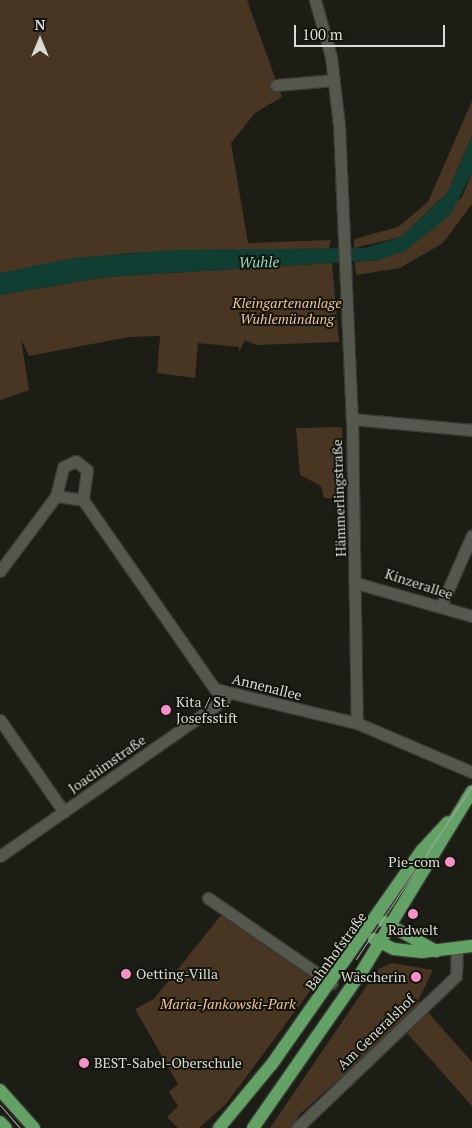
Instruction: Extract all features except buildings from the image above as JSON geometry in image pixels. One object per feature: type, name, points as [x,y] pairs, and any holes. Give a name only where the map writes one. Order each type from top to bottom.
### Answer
[{"type":"main road","name":"Bahnhofstraße","points":[[253,1128],[380,943],[435,858],[457,814],[472,792]]},
{"type":"main road","name":"Bahnhofstraße","points":[[219,1128],[332,983],[422,850],[457,814]]},
{"type":"main road","points":[[377,918],[438,951]]},
{"type":"main road","points":[[366,933],[380,943],[394,949],[438,951],[457,950],[472,946]]},
{"type":"main road","points":[[0,1090],[34,1128]]},
{"type":"main road","points":[[0,1122],[6,1128]]},
{"type":"street","points":[[276,85],[334,80],[315,0]]},
{"type":"street","name":"Hämmerlingstraße","points":[[334,80],[352,419],[357,724]]},
{"type":"street","points":[[352,419],[472,430]]},
{"type":"street","points":[[0,571],[56,496],[64,467],[76,461],[87,470],[83,500],[56,496]]},
{"type":"street","name":"Annenallee","points":[[83,500],[215,689],[357,724],[472,772]]},
{"type":"street","points":[[441,606],[472,535]]},
{"type":"street","name":"Kinzerallee","points":[[356,583],[472,616]]},
{"type":"street","name":"Joachimstraße","points":[[0,856],[224,700],[227,693]]},
{"type":"street","points":[[0,720],[64,812]]},
{"type":"street","points":[[208,898],[332,983]]},
{"type":"street","name":"Am Generalshof","points":[[297,1128],[456,976],[460,968],[457,950]]},
{"type":"green space","points":[[0,0],[247,0],[282,97],[255,113],[231,143],[248,243],[331,240],[329,249],[128,253],[0,273]]},
{"type":"green space","points":[[472,101],[472,135],[448,192],[401,237],[354,248],[354,239],[398,227],[428,202]]},
{"type":"green space","points":[[472,173],[472,204],[443,243],[400,268],[356,275],[355,262],[378,260],[462,197]]},
{"type":"green space","name":"Kleingartenanlage Wuhlemündung","points":[[332,263],[339,342],[256,345],[245,340],[239,352],[239,347],[198,343],[195,378],[157,373],[160,336],[129,337],[29,356],[21,339],[29,390],[0,400],[0,295],[105,277]]},
{"type":"green space","points":[[342,427],[345,499],[324,498],[321,486],[300,475],[296,428]]},
{"type":"green space","name":"Maria-Jankowski-Park","points":[[222,914],[319,979],[226,1104],[199,1128],[178,1128],[167,1117],[178,1106],[169,1092],[178,1084],[135,1009],[154,999]]},
{"type":"green space","points":[[392,963],[433,970],[418,1001],[472,1062],[472,1106],[400,1025],[299,1115],[294,1128],[270,1128],[378,969]]},
{"type":"water","name":"Wuhle","points":[[472,135],[472,173],[450,215],[405,251],[378,260],[105,277],[0,295],[0,273],[73,258],[173,250],[365,248],[401,237],[448,192]]},
{"type":"tram line","points":[[356,959],[472,786]]},
{"type":"tram line","points":[[0,1105],[20,1128]]},
{"type":"place","name":"Kita / St. Josefsstift","points":[[166,710]]},
{"type":"place","name":"Pie-com","points":[[450,862]]},
{"type":"place","name":"Radwelt","points":[[413,914]]},
{"type":"place","name":"Oetting-Villa","points":[[126,974]]},
{"type":"place","name":"Wäscherin","points":[[416,977]]},
{"type":"place","name":"BEST-Sabel-Oberschule","points":[[84,1063]]}]
